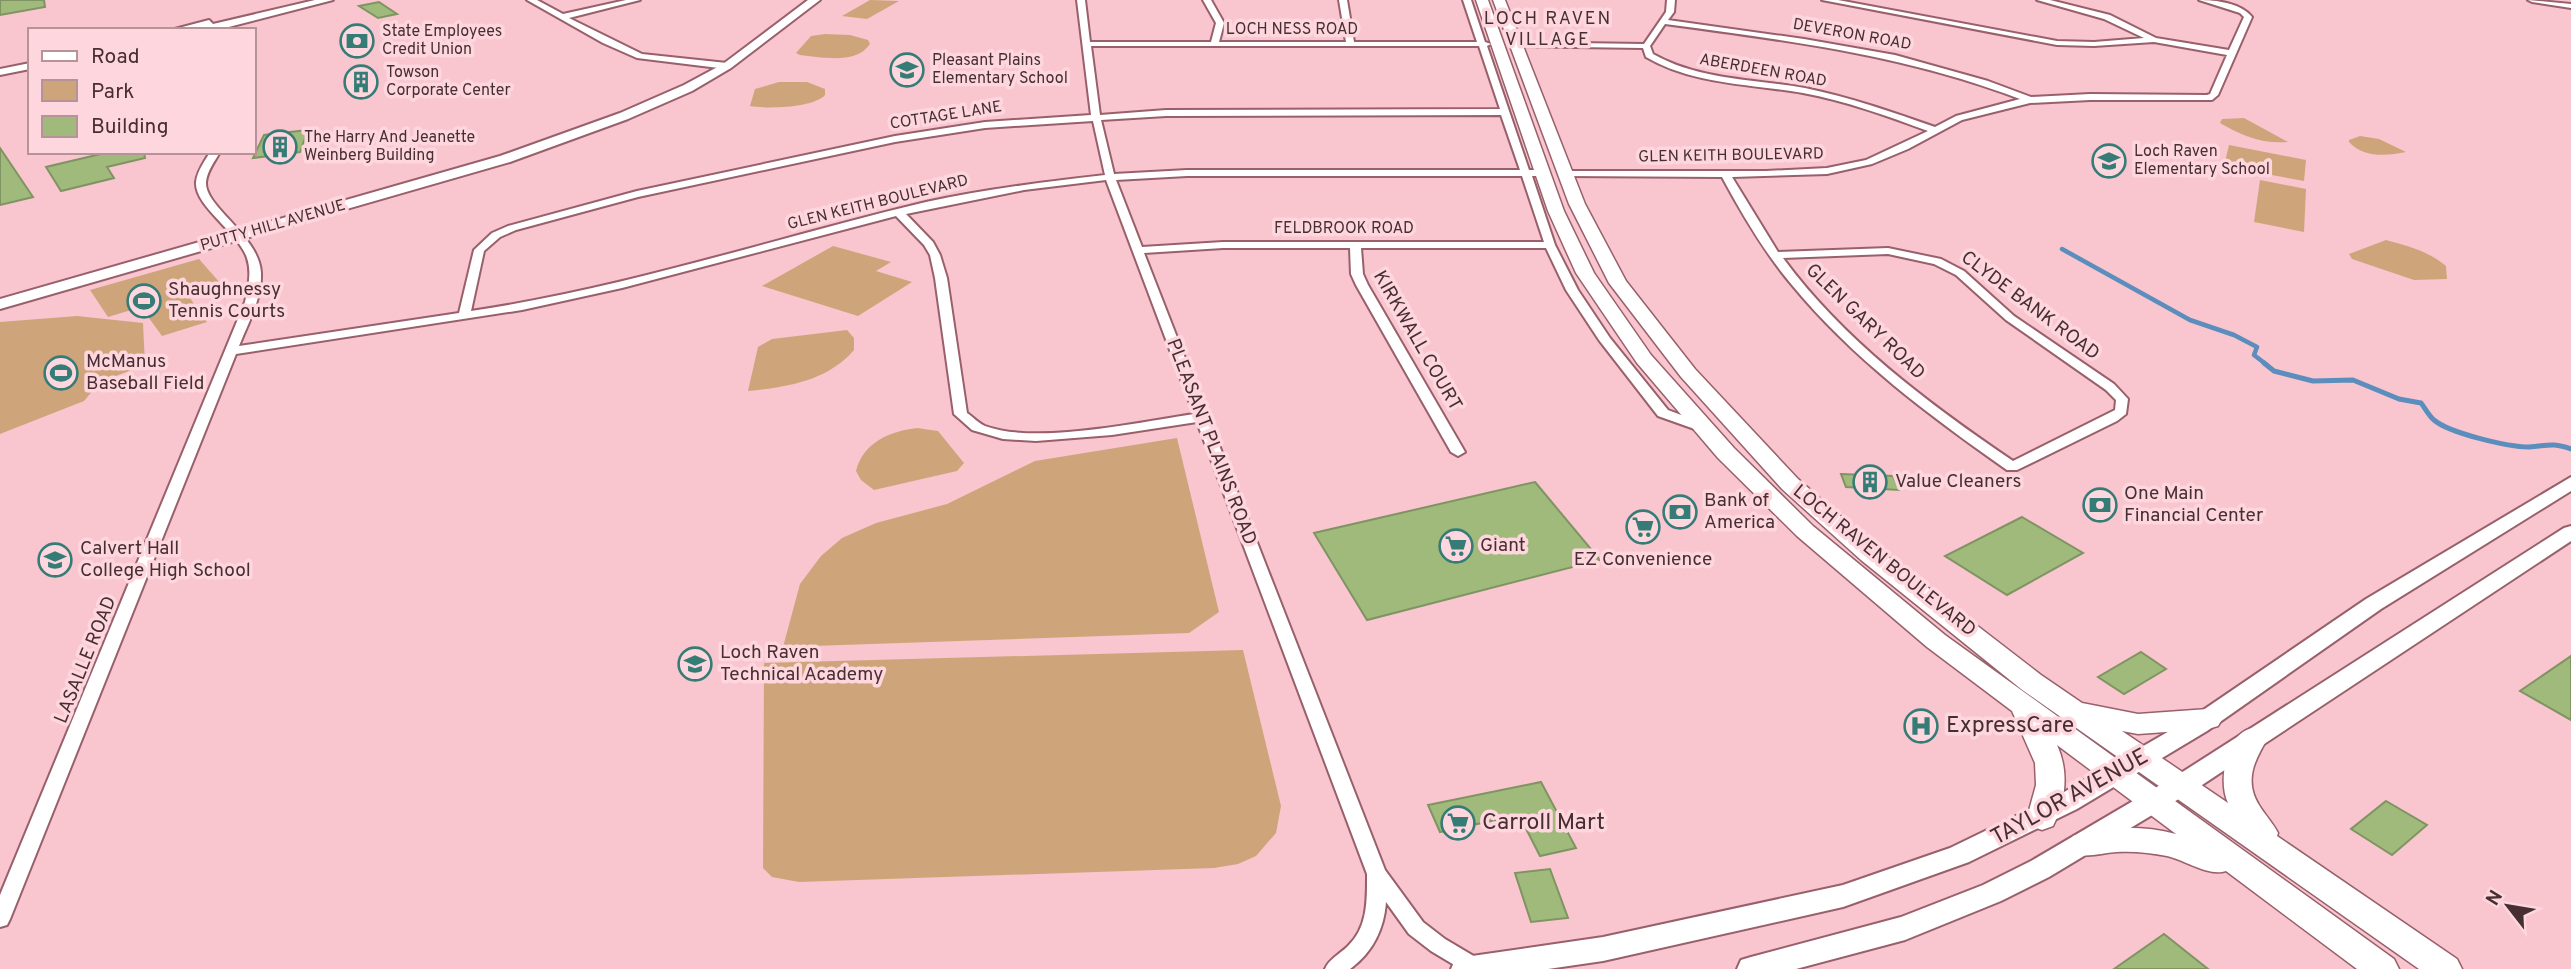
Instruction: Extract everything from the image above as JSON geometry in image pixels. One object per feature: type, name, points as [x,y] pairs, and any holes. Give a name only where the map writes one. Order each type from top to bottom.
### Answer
[{"type":"main road","points":[[200,27],[305,0]]},
{"type":"main road","points":[[200,27],[328,0]]},
{"type":"main road","name":"PUTTY HILL AVENUE","points":[[0,293],[505,159],[642,109],[727,66],[815,0]]},
{"type":"main road","name":"LOCH RAVEN BOULEVARD","points":[[1482,0],[1490,44],[1545,173],[1566,235],[1598,295],[1644,359],[1703,428],[1775,503],[1936,641],[2382,969]]},
{"type":"main road","name":"LOCH RAVEN BOULEVARD","points":[[1499,0],[1516,44],[1545,173],[1597,247],[1618,283],[1688,373],[1746,439],[1790,484],[1870,555],[2031,682],[2445,969]]},
{"type":"main road","points":[[1490,44],[1516,44]]},
{"type":"main road","points":[[0,66],[28,60]]},
{"type":"main road","points":[[0,72],[28,66]]},
{"type":"main road","name":"PUTTY HILL AVENUE","points":[[0,304],[237,232]]},
{"type":"main road","name":"TAYLOR AVENUE","points":[[1471,969],[1603,949],[1843,896],[1948,860],[2042,818],[2116,775],[2208,719],[2399,587],[2571,483]]},
{"type":"main road","points":[[1751,969],[1905,928],[1992,893],[2084,845],[2571,532]]},
{"type":"main road","points":[[2025,709],[2052,763],[2052,787],[2042,818]]},
{"type":"main road","points":[[2069,709],[2138,724],[2208,719]]},
{"type":"main road","points":[[2255,736],[2242,752],[2237,766],[2238,797],[2250,818],[2282,854]]},
{"type":"main road","points":[[2084,845],[2112,838],[2163,841],[2196,851],[2257,877]]},
{"type":"street","points":[[531,0],[639,56],[727,66]]},
{"type":"street","points":[[562,17],[636,0]]},
{"type":"street","name":"PLEASANT PLAINS ROAD","points":[[1081,0],[1096,116],[1110,177],[1377,874],[1416,928],[1471,969]]},
{"type":"street","points":[[1207,0],[1220,23],[1214,44]]},
{"type":"street","points":[[1343,0],[1350,44]]},
{"type":"street","name":"LOCH RAVEN BOULEVARD","points":[[1467,0],[1490,44],[1504,112],[1545,173],[1550,245],[1587,315],[1662,413],[1703,428]]},
{"type":"street","points":[[1516,44],[1646,46],[1664,22],[1671,8],[1671,0]]},
{"type":"street","points":[[1826,0],[2046,41],[2095,44],[2154,40],[2232,53],[2248,15],[2236,8],[2203,0]]},
{"type":"street","points":[[2041,0],[2107,17],[2154,40]]},
{"type":"street","points":[[2532,0],[2571,6]]},
{"type":"street","name":"DEVERON ROAD","points":[[1664,22],[1891,55],[1971,77],[2029,100]]},
{"type":"street","name":"LOCH NESS ROAD","points":[[1086,44],[1490,44]]},
{"type":"street","name":"ABERDEEN ROAD","points":[[1646,46],[1649,55],[1672,67],[1829,96],[1934,130]]},
{"type":"street","name":"GLEN KEITH BOULEVARD","points":[[231,351],[464,317],[607,288],[898,212],[996,191],[1110,177],[1229,173],[1725,174],[1796,173],[1850,167],[1887,155],[1977,111],[2029,100],[2090,97],[2209,98],[2214,95],[2232,53]]},
{"type":"street","name":"COTTAGE LANE","points":[[464,317],[479,250],[496,235],[525,223],[637,194],[895,138],[1016,121],[1096,116],[1187,113],[1504,112]]},
{"type":"street","name":"LASALLE ROAD","points":[[0,919],[257,281],[252,254],[237,232],[208,201],[200,187],[202,176],[214,154]]},
{"type":"street","name":"GLEN GARY ROAD","points":[[1725,174],[1749,218],[1797,284],[1860,346],[1931,408],[2012,467]]},
{"type":"street","points":[[898,212],[929,244],[935,254],[961,414],[972,425],[996,435],[1037,438],[1202,417]]},
{"type":"street","name":"FELDBROOK ROAD","points":[[1138,250],[1223,244],[1550,245]]},
{"type":"street","name":"KIRKWALL COURT","points":[[1355,245],[1354,262],[1362,285],[1458,452]]},
{"type":"street","name":"CLYDE BANK ROAD","points":[[1774,255],[1888,251],[1944,264],[1960,273],[2010,318],[2122,398],[2121,411],[2112,418],[2012,467]]},
{"type":"street","name":"PLEASANT PLAINS ROAD","points":[[1335,969],[1352,958],[1365,943],[1377,915],[1377,874]]},
{"type":"green space","points":[[870,0],[899,1],[867,19],[842,16]]},
{"type":"green space","points":[[850,35],[868,40],[870,44],[864,51],[847,57],[828,58],[796,53],[811,36]]},
{"type":"green space","points":[[779,82],[807,82],[825,89],[825,95],[801,105],[750,106],[755,89]]},
{"type":"green space","points":[[2244,118],[2288,142],[2269,142],[2253,138],[2220,123],[2222,119]]},
{"type":"green space","points":[[2360,136],[2379,139],[2406,152],[2383,155],[2361,151],[2349,142]]},
{"type":"green space","points":[[2229,145],[2306,160],[2304,181],[2224,166]]},
{"type":"green space","points":[[2260,180],[2306,189],[2304,232],[2254,222]]},
{"type":"green space","points":[[2386,240],[2432,256],[2446,266],[2447,279],[2414,280],[2352,259],[2349,254]]},
{"type":"green space","points":[[833,246],[891,262],[876,271],[912,282],[858,316],[762,286]]},
{"type":"green space","name":"Shaughnessy Tennis Courts","points":[[199,259],[221,284],[187,294],[207,322],[162,336],[141,307],[108,317],[90,290]]},
{"type":"green space","name":"McManus Baseball Field","points":[[77,316],[143,323],[145,365],[100,382],[84,401],[0,434],[0,322]]},
{"type":"green space","points":[[847,330],[854,338],[854,350],[832,369],[806,381],[748,391],[758,347],[772,339]]},
{"type":"green space","points":[[917,428],[938,431],[964,463],[957,471],[874,490],[861,480],[856,471],[865,452],[872,445],[888,435]]},
{"type":"green space","points":[[1177,438],[1219,612],[1189,633],[783,647],[800,584],[821,556],[842,538],[876,523],[947,504],[1035,461]]},
{"type":"green space","points":[[1243,650],[1281,806],[1276,833],[1256,856],[1238,864],[1214,868],[799,882],[772,877],[763,868],[764,663]]},
{"type":"building","points":[[0,0],[44,0],[45,7],[0,15]]},
{"type":"building","points":[[379,2],[397,14],[378,18],[359,6]]},
{"type":"building","name":"The Harry And Jeanette Weinberg Building","points":[[308,130],[300,152],[253,158],[264,135]]},
{"type":"building","points":[[0,148],[33,197],[0,205]]},
{"type":"building","points":[[101,154],[144,154],[145,158],[107,167],[114,178],[61,191],[46,167]]},
{"type":"building","name":"Value Cleaners","points":[[1841,474],[1893,476],[1899,490],[1846,487]]},
{"type":"building","name":"Giant","points":[[1535,482],[1600,560],[1367,620],[1314,533]]},
{"type":"building","points":[[2022,517],[2083,553],[2007,595],[1945,556]]},
{"type":"building","points":[[2141,652],[2166,669],[2124,694],[2098,677]]},
{"type":"building","points":[[2571,656],[2571,720],[2520,691]]},
{"type":"building","name":"Carroll Mart","points":[[1541,782],[1576,848],[1540,856],[1519,815],[1440,832],[1428,805]]},
{"type":"building","points":[[2386,801],[2427,825],[2392,855],[2351,829]]},
{"type":"building","points":[[1550,869],[1568,918],[1531,922],[1515,873]]},
{"type":"building","points":[[2164,934],[2208,969],[2114,969]]},
{"type":"waterway","points":[[2062,249],[2190,320],[2234,335],[2257,347],[2254,355],[2267,365]]},
{"type":"waterway","points":[[2264,363],[2274,371],[2313,381],[2353,380],[2399,399],[2421,403],[2432,418],[2442,425],[2479,438],[2520,446],[2554,445],[2571,449]]},
{"type":"place","name":"State Employees Credit Union","points":[[357,41]]},
{"type":"place","name":"Pleasant Plains Elementary School","points":[[907,70]]},
{"type":"place","name":"Towson Corporate Center","points":[[361,82]]},
{"type":"place","name":"The Harry And Jeanette Weinberg Building","points":[[280,147]]},
{"type":"place","name":"Loch Raven Elementary School","points":[[2109,161]]},
{"type":"place","name":"Shaughnessy Tennis Courts","points":[[144,301]]},
{"type":"place","name":"McManus Baseball Field","points":[[61,373]]},
{"type":"place","name":"Value Cleaners","points":[[1870,482]]},
{"type":"place","name":"One Main Financial Center","points":[[2100,505]]},
{"type":"place","name":"Bank of America","points":[[1680,512]]},
{"type":"place","name":"EZ Convenience","points":[[1643,527]]},
{"type":"place","name":"Giant","points":[[1456,546]]},
{"type":"place","name":"Calvert Hall College High School","points":[[55,560]]},
{"type":"place","name":"Loch Raven Technical Academy","points":[[695,664]]},
{"type":"place","name":"ExpressCare","points":[[1921,726]]},
{"type":"place","name":"Carroll Mart","points":[[1458,823]]},
{"type":"district","name":"LOCH RAVEN VILLAGE","points":[[1548,29]]}]
